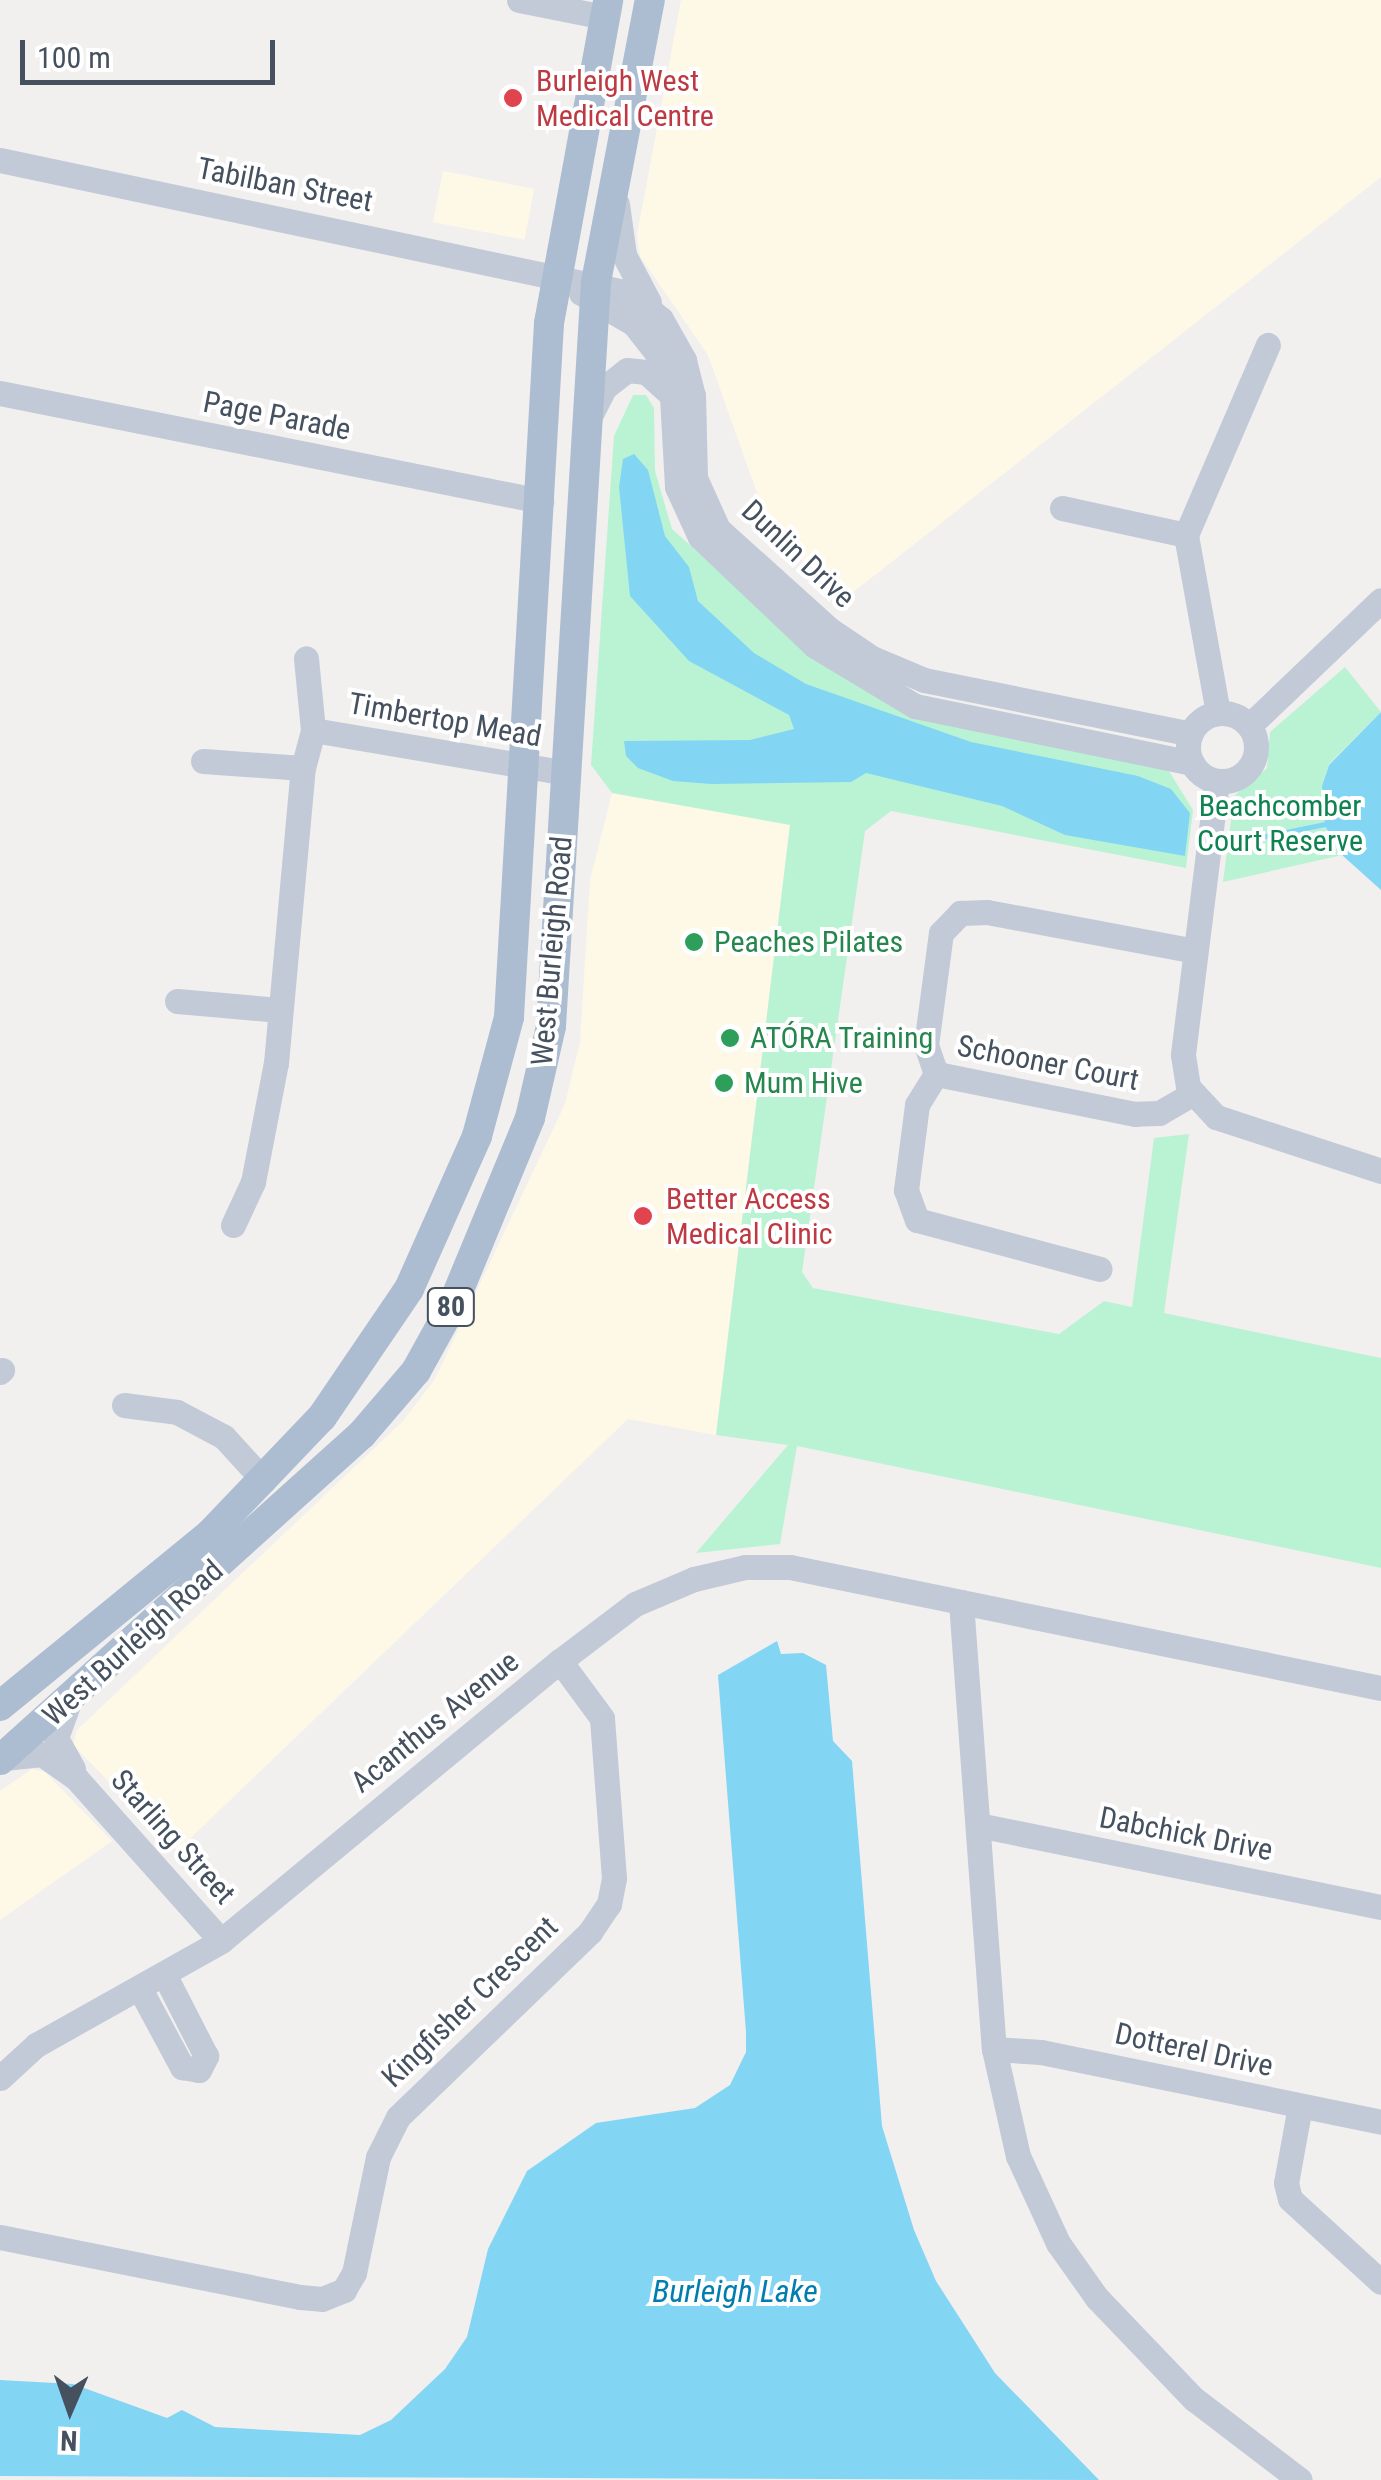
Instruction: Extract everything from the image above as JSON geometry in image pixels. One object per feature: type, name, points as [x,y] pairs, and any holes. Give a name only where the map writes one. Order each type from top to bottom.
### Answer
[{"type":"main road","name":"West Burleigh Road","points":[[2,1759],[362,1434],[416,1372],[453,1304],[512,1166],[542,1073],[566,774],[595,292],[614,174],[650,0]]},
{"type":"main road","name":"West Burleigh Road","points":[[0,1706],[264,1481],[373,1349],[408,1289],[477,1136],[505,1047],[556,277],[606,8]]},
{"type":"street","points":[[519,0],[606,8]]},
{"type":"street","name":"Tabilban Street","points":[[0,160],[556,277]]},
{"type":"street","points":[[614,174],[624,254],[654,312]]},
{"type":"street","name":"Dunlin Drive","points":[[556,277],[595,292],[629,293],[654,312],[676,340],[691,382],[694,505],[734,547],[872,658],[924,680],[1190,734]]},
{"type":"street","name":"Dunlin Drive","points":[[595,292],[647,337],[672,397],[673,466],[720,561],[815,646],[915,706],[1192,763]]},
{"type":"street","points":[[1218,713],[1186,535],[1268,345]]},
{"type":"street","points":[[586,437],[598,397],[620,374],[646,372],[672,397]]},
{"type":"street","name":"Page Parade","points":[[0,393],[541,500]]},
{"type":"street","points":[[1062,508],[1186,535]]},
{"type":"street","points":[[1250,726],[1381,600]]},
{"type":"street","name":"Timbertop Mead","points":[[233,1225],[252,1182],[280,1010],[303,768],[312,730],[306,658]]},
{"type":"street","points":[[1218,713],[1190,734],[1192,763],[1215,793],[1183,1055],[1192,1094],[1216,1117],[1381,1171]]},
{"type":"street","points":[[1218,713],[1250,726]]},
{"type":"street","points":[[1215,793],[1252,764],[1256,745],[1250,726]]},
{"type":"street","name":"Timbertop Mead","points":[[312,730],[566,774]]},
{"type":"street","points":[[203,761],[303,768]]},
{"type":"street","name":"Schooner Court","points":[[1192,1094],[1148,1116],[936,1074],[927,1038],[942,932],[953,916],[987,912],[1195,951]]},
{"type":"street","points":[[176,1001],[280,1010]]},
{"type":"street","points":[[936,1074],[917,1105],[906,1200],[916,1220],[1100,1269]]},
{"type":"street","points":[[124,1405],[149,1403],[208,1429],[264,1481]]},
{"type":"street","name":"Acanthus Avenue","points":[[0,2078],[36,2045],[166,1976],[221,1940],[560,1661],[635,1604],[745,1567],[790,1567],[1381,1688]]},
{"type":"street","points":[[961,1602],[994,2050],[1018,2156],[1044,2216],[1082,2279],[1194,2399],[1300,2480]]},
{"type":"street","name":"Kingfisher Crescent","points":[[0,2238],[300,2297],[322,2299],[344,2290],[391,2128],[421,2091],[590,1932],[609,1904],[614,1878],[602,1718],[560,1661]]},
{"type":"street","name":"Starling Street","points":[[69,1702],[56,1738],[76,1778]]},
{"type":"street","name":"Starling Street","points":[[2,1759],[42,1754],[76,1778],[221,1940]]},
{"type":"street","name":"Dabchick Drive","points":[[978,1825],[1381,1906]]},
{"type":"street","points":[[140,1989],[182,2067],[199,2070],[206,2056],[166,1976]]},
{"type":"street","name":"Dotterel Drive","points":[[994,2050],[1041,2052],[1381,2122]]},
{"type":"street","points":[[1300,2106],[1286,2183],[1290,2200],[1381,2282]]},
{"type":"shaded area","points":[[681,0],[1381,0],[1381,177],[847,597],[772,535],[708,355],[640,256],[637,235]]},
{"type":"shaded area","points":[[443,171],[534,189],[524,240],[433,222]]},
{"type":"shaded area","points":[[612,793],[790,824],[716,1435],[628,1419],[177,1851],[73,1745],[77,1730],[403,1421],[435,1379],[565,1104],[580,1042],[590,880]]},
{"type":"shaded area","points":[[32,1769],[45,1772],[112,1841],[0,1920],[0,1791]]},
{"type":"green space","points":[[633,395],[646,395],[654,408],[655,471],[672,529],[730,581],[908,714],[1169,771],[1193,810],[1186,868],[891,811],[865,831],[802,1272],[813,1288],[1059,1334],[1104,1301],[1132,1307],[1154,1138],[1189,1134],[1164,1313],[1381,1358],[1381,1568],[797,1446],[780,1544],[696,1553],[788,1445],[716,1435],[790,825],[612,793],[591,765],[614,436]]},
{"type":"green space","name":"Beachcomber Court Reserve","points":[[1345,667],[1381,712],[1329,764],[1322,786],[1325,826],[1342,855],[1223,882],[1234,796],[1267,768],[1270,732]]},
{"type":"water","points":[[634,454],[648,470],[665,536],[689,567],[698,601],[754,653],[806,684],[971,742],[1138,776],[1171,789],[1190,813],[1185,856],[1065,835],[1002,806],[866,773],[851,782],[711,784],[673,781],[638,768],[626,756],[624,741],[750,740],[794,729],[789,715],[689,661],[630,596],[619,487],[623,459]]},
{"type":"water","points":[[1381,712],[1381,890],[1342,855],[1325,826],[1322,786],[1329,765]]},
{"type":"water","name":"Burleigh Lake","points":[[777,1641],[781,1654],[803,1653],[826,1665],[833,1741],[852,1761],[882,2126],[914,2230],[936,2281],[995,2373],[1099,2480],[0,2476],[0,2380],[73,2384],[167,2418],[182,2410],[215,2427],[360,2435],[391,2420],[445,2369],[467,2337],[488,2249],[527,2171],[596,2123],[695,2108],[730,2085],[746,2052],[746,2032],[718,1675]]},
{"type":"waterway","points":[[1231,843],[1325,824]]},
{"type":"place","name":"Burleigh West Medical Centre","points":[[513,98]]},
{"type":"place","name":"Peaches Pilates","points":[[694,942]]},
{"type":"place","name":"ATÓRA Training","points":[[730,1038]]},
{"type":"place","name":"Mum Hive","points":[[724,1083]]},
{"type":"place","name":"Better Access Medical Clinic","points":[[643,1216]]}]
